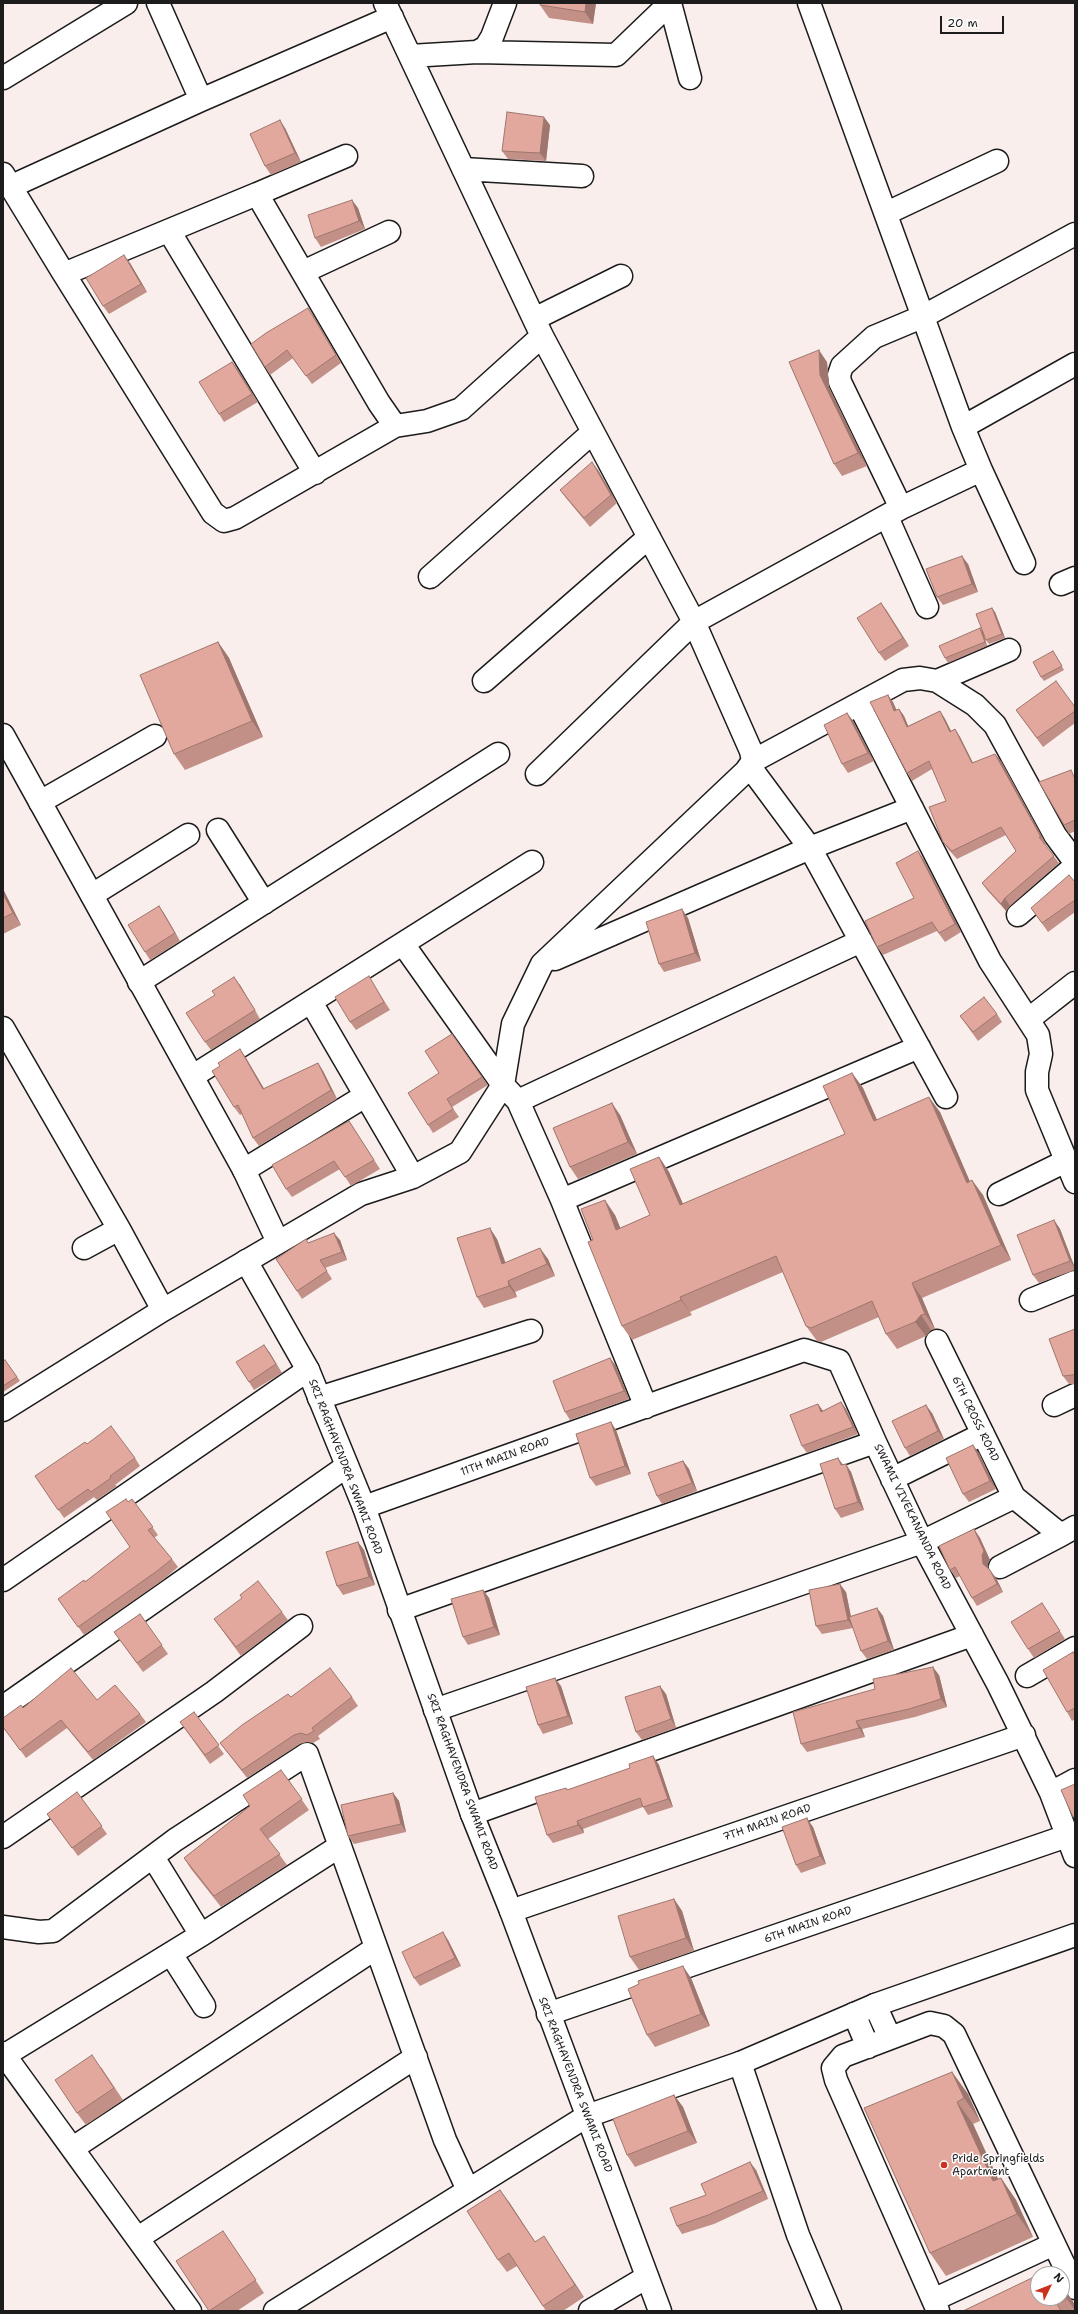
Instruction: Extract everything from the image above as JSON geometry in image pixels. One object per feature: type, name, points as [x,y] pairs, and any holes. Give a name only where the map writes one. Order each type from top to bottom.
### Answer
[{"type":"street","points":[[3,78],[126,3]]},
{"type":"street","points":[[158,3],[201,100]]},
{"type":"street","points":[[477,52],[486,47],[492,37],[505,3]]},
{"type":"street","points":[[410,56],[477,52],[616,55],[670,3],[690,78]]},
{"type":"street","points":[[809,3],[887,213],[963,427],[1024,563]]},
{"type":"street","points":[[621,276],[538,328],[460,409],[427,420],[395,426],[235,518],[224,521],[213,513],[7,180],[201,100],[388,10],[538,328],[694,622],[751,751],[752,764],[810,848],[946,1097]]},
{"type":"street","points":[[64,274],[346,156]]},
{"type":"street","points":[[887,213],[997,161]]},
{"type":"street","points":[[464,169],[582,176]]},
{"type":"street","points":[[257,194],[379,403],[395,426]]},
{"type":"street","points":[[169,231],[315,473]]},
{"type":"street","points":[[303,272],[388,232]]},
{"type":"street","points":[[927,607],[894,513],[840,382],[839,375],[842,366],[853,354],[874,337],[924,316],[1075,234]]},
{"type":"street","points":[[963,427],[1075,364]]},
{"type":"street","points":[[430,577],[593,432]]},
{"type":"street","points":[[537,774],[694,622],[894,513],[981,470]]},
{"type":"street","points":[[484,680],[649,537]]},
{"type":"street","points":[[937,681],[1009,650]]},
{"type":"street","points":[[3,1410],[163,1310],[361,1194],[413,1178],[460,1152],[503,1085],[512,1024],[542,964],[752,764],[903,680],[920,678],[937,681],[975,705],[994,725],[1055,835],[1075,862]]},
{"type":"street","points":[[859,705],[990,961],[1029,1019],[1040,1042],[1037,1090],[1075,1182]]},
{"type":"street","points":[[3,735],[244,1170],[278,1242]]},
{"type":"street","points":[[40,802],[155,736]]},
{"type":"street","points":[[139,982],[498,754]]},
{"type":"street","points":[[542,964],[810,848],[912,808]]},
{"type":"street","points":[[218,830],[264,903]]},
{"type":"street","points":[[92,895],[188,835]]},
{"type":"street","points":[[193,1076],[532,862]]},
{"type":"street","points":[[1018,915],[1075,866]]},
{"type":"street","points":[[518,1101],[861,942]]},
{"type":"street","points":[[403,944],[503,1085],[518,1101],[562,1200],[646,1407]]},
{"type":"street","points":[[1029,1019],[1075,983]]},
{"type":"street","points":[[311,1002],[413,1178]]},
{"type":"street","points":[[3,1028],[119,1229],[163,1310]]},
{"type":"street","points":[[562,1200],[918,1047]]},
{"type":"street","points":[[244,1170],[365,1096]]},
{"type":"street","points":[[999,1194],[1066,1162]]},
{"type":"street","points":[[84,1248],[119,1229]]},
{"type":"street","name":"SRI RAGHAVENDRA SWAMI ROAD","points":[[246,1261],[308,1370],[364,1507],[472,1814],[511,1911],[548,2014],[660,2311]]},
{"type":"street","points":[[1031,1300],[1075,1282]]},
{"type":"street","points":[[319,1398],[531,1331]]},
{"type":"street","name":"6TH CROSS ROAD","points":[[937,1341],[1014,1497]]},
{"type":"street","name":"SWAMI VIVEKANANDA ROAD","points":[[646,1407],[804,1350],[839,1361],[874,1442],[922,1542],[972,1635],[1052,1793],[1075,1856]]},
{"type":"street","points":[[3,1580],[308,1370]]},
{"type":"street","points":[[1054,1405],[1075,1395]]},
{"type":"street","name":"11TH MAIN ROAD","points":[[364,1507],[646,1407]]},
{"type":"street","points":[[892,1478],[983,1434]]},
{"type":"street","points":[[399,1610],[874,1442]]},
{"type":"street","points":[[3,1707],[347,1466]]},
{"type":"street","points":[[435,1710],[922,1542],[1014,1497],[1068,1531],[1000,1567]]},
{"type":"street","points":[[3,1837],[214,1692],[301,1626]]},
{"type":"street","points":[[472,1814],[972,1635]]},
{"type":"street","points":[[1027,1676],[1075,1648]]},
{"type":"street","name":"7TH MAIN ROAD","points":[[511,1911],[1024,1736]]},
{"type":"street","points":[[3,1927],[39,1932],[53,1931],[154,1857],[307,1754],[445,2140],[468,2190]]},
{"type":"street","points":[[1052,1793],[1075,1780]]},
{"type":"street","name":"6TH MAIN ROAD","points":[[548,2014],[1067,1836]]},
{"type":"street","points":[[190,2311],[4,2054],[171,1954],[340,1846]]},
{"type":"street","points":[[154,1857],[201,1935]]},
{"type":"street","points":[[276,2311],[587,2116],[740,2063],[854,2014],[1075,1935]]},
{"type":"street","points":[[73,2148],[376,1948]]},
{"type":"street","points":[[171,1954],[204,2006]]},
{"type":"street","points":[[875,2006],[890,2038]]},
{"type":"street","points":[[854,2014],[868,2047]]},
{"type":"street","points":[[1054,2244],[936,2306],[836,2080],[833,2068],[843,2056],[930,2022],[944,2026],[954,2034],[1054,2244],[1063,2266]]},
{"type":"street","points":[[138,2238],[416,2057]]},
{"type":"street","points":[[740,2063],[798,2235],[830,2311]]},
{"type":"street","points":[[954,2086],[975,2078]]},
{"type":"street","points":[[856,2127],[877,2118]]},
{"type":"street","points":[[590,2311],[647,2277]]},
{"type":"building","points":[[540,3],[586,3],[585,12],[540,5]]},
{"type":"building","points":[[507,112],[544,117],[540,153],[502,151]]},
{"type":"building","points":[[280,120],[295,153],[265,166],[250,134]]},
{"type":"building","points":[[352,200],[359,221],[315,238],[308,215]]},
{"type":"building","points":[[124,255],[141,284],[103,306],[86,278]]},
{"type":"building","points":[[308,308],[336,355],[306,376],[287,350],[265,367],[251,344],[266,333]]},
{"type":"building","points":[[819,350],[820,375],[858,453],[834,464],[789,362]]},
{"type":"building","points":[[232,362],[252,394],[219,414],[199,382]]},
{"type":"building","points":[[592,462],[611,495],[584,518],[560,490]]},
{"type":"building","points":[[962,556],[972,584],[937,597],[926,569]]},
{"type":"building","points":[[881,603],[903,638],[879,653],[857,618]]},
{"type":"building","points":[[992,608],[1002,634],[986,640],[976,614]]},
{"type":"building","points":[[980,628],[985,642],[945,658],[939,646]]},
{"type":"building","points":[[218,642],[252,721],[174,754],[140,675]]},
{"type":"building","points":[[1053,651],[1062,666],[1041,677],[1033,662]]},
{"type":"building","points":[[1056,681],[1075,707],[1075,711],[1037,738],[1016,710]]},
{"type":"building","points":[[888,695],[894,711],[899,709],[907,727],[940,711],[950,732],[955,729],[972,763],[995,754],[1041,837],[1039,837],[1054,856],[1005,898],[1001,904],[982,883],[1016,851],[1001,827],[952,851],[943,842],[929,807],[946,801],[929,761],[907,773],[870,702]]},
{"type":"building","points":[[847,713],[868,753],[842,764],[824,725]]},
{"type":"building","points":[[1071,770],[1075,779],[1075,820],[1064,825],[1039,782]]},
{"type":"building","points":[[918,851],[955,924],[939,933],[932,922],[877,947],[865,921],[914,898],[896,863]]},
{"type":"building","points":[[1069,875],[1075,882],[1075,900],[1042,923],[1031,908]]},
{"type":"building","points":[[3,894],[13,913],[3,918]]},
{"type":"building","points":[[159,906],[175,933],[145,952],[128,925]]},
{"type":"building","points":[[682,909],[695,953],[659,964],[646,922]]},
{"type":"building","points":[[369,976],[384,1002],[350,1022],[335,997]]},
{"type":"building","points":[[234,977],[255,1010],[205,1042],[186,1013],[215,995],[212,991]]},
{"type":"building","points":[[984,997],[997,1014],[973,1032],[960,1016]]},
{"type":"building","points":[[452,1034],[482,1077],[447,1099],[453,1109],[428,1125],[408,1093],[439,1073],[425,1051]]},
{"type":"building","points":[[240,1049],[263,1089],[318,1063],[331,1090],[253,1138],[238,1105],[234,1107],[212,1071],[220,1066],[218,1063]]},
{"type":"building","points":[[852,1073],[874,1121],[929,1097],[967,1183],[972,1180],[1001,1245],[912,1283],[925,1314],[921,1315],[915,1322],[886,1334],[872,1301],[811,1328],[806,1326],[776,1256],[680,1297],[681,1300],[622,1326],[588,1242],[593,1240],[581,1209],[605,1200],[616,1230],[650,1215],[630,1169],[659,1157],[680,1205],[845,1134],[823,1086]]},
{"type":"building","points":[[612,1103],[628,1142],[570,1167],[553,1128]]},
{"type":"building","points":[[349,1121],[374,1160],[345,1177],[334,1161],[286,1189],[272,1165]]},
{"type":"building","points":[[1054,1220],[1070,1261],[1033,1275],[1017,1235]]},
{"type":"building","points":[[490,1228],[502,1264],[540,1248],[547,1264],[508,1281],[509,1286],[477,1297],[457,1238]]},
{"type":"building","points":[[334,1233],[342,1252],[320,1260],[327,1271],[297,1291],[276,1259],[306,1239],[308,1243]]},
{"type":"building","points":[[1075,1329],[1075,1374],[1063,1376],[1049,1339]]},
{"type":"building","points":[[264,1345],[276,1364],[249,1382],[236,1362]]},
{"type":"building","points":[[610,1358],[624,1391],[565,1412],[553,1381]]},
{"type":"building","points":[[5,1360],[17,1377],[3,1386],[3,1361]]},
{"type":"building","points":[[841,1402],[853,1427],[802,1446],[790,1415],[818,1404],[821,1412]]},
{"type":"building","points":[[926,1405],[938,1431],[905,1448],[892,1421]]},
{"type":"building","points":[[611,1422],[625,1466],[590,1478],[576,1434]]},
{"type":"building","points":[[111,1426],[135,1458],[91,1492],[88,1489],[58,1510],[35,1476],[85,1442],[87,1444]]},
{"type":"building","points":[[973,1445],[990,1481],[963,1494],[946,1458]]},
{"type":"building","points":[[838,1458],[841,1465],[846,1464],[858,1502],[835,1509],[820,1464]]},
{"type":"building","points":[[683,1461],[692,1483],[657,1496],[648,1473]]},
{"type":"building","points":[[126,1499],[128,1502],[132,1499],[153,1527],[148,1530],[172,1559],[78,1627],[58,1599],[84,1580],[85,1582],[130,1547],[106,1512]]},
{"type":"building","points":[[974,1529],[984,1551],[982,1555],[983,1564],[990,1570],[997,1584],[972,1598],[955,1567],[950,1570],[939,1546]]},
{"type":"building","points":[[358,1542],[369,1577],[337,1586],[326,1552]]},
{"type":"building","points":[[258,1581],[282,1612],[236,1647],[214,1619],[242,1598],[240,1595]]},
{"type":"building","points":[[840,1584],[848,1620],[816,1626],[809,1590]]},
{"type":"building","points":[[483,1590],[494,1627],[463,1637],[451,1599]]},
{"type":"building","points":[[1042,1603],[1060,1631],[1028,1649],[1011,1622]]},
{"type":"building","points":[[877,1608],[888,1641],[861,1651],[849,1617]]},
{"type":"building","points":[[140,1614],[162,1645],[137,1663],[114,1632]]},
{"type":"building","points":[[1073,1652],[1075,1655],[1075,1708],[1067,1712],[1043,1670]]},
{"type":"building","points":[[933,1667],[941,1699],[909,1709],[856,1721],[859,1728],[801,1744],[793,1712],[875,1689],[873,1679]]},
{"type":"building","points":[[71,1668],[97,1700],[115,1685],[140,1714],[88,1752],[61,1720],[20,1750],[3,1727],[3,1718],[21,1705],[23,1708]]},
{"type":"building","points":[[330,1668],[352,1697],[312,1728],[314,1731],[307,1735],[301,1733],[294,1735],[242,1770],[220,1743],[242,1725],[288,1694],[291,1697]]},
{"type":"building","points":[[555,1678],[568,1716],[538,1725],[526,1687]]},
{"type":"building","points":[[660,1686],[671,1719],[636,1732],[625,1697]]},
{"type":"building","points":[[194,1712],[219,1745],[205,1755],[180,1722]]},
{"type":"building","points":[[653,1756],[668,1799],[643,1807],[640,1798],[577,1821],[578,1825],[547,1835],[535,1797],[566,1788],[567,1790],[630,1768],[629,1764]]},
{"type":"building","points":[[281,1770],[302,1799],[260,1829],[280,1854],[214,1896],[184,1858],[250,1806],[243,1795]]},
{"type":"building","points":[[1075,1784],[1075,1816],[1073,1817],[1061,1790]]},
{"type":"building","points":[[77,1792],[102,1826],[72,1848],[47,1814]]},
{"type":"building","points":[[393,1793],[401,1824],[348,1836],[341,1805]]},
{"type":"building","points":[[807,1818],[820,1856],[796,1865],[782,1827]]},
{"type":"building","points":[[674,1899],[686,1938],[630,1957],[618,1916]]},
{"type":"building","points":[[443,1932],[455,1958],[414,1978],[402,1952]]},
{"type":"building","points":[[683,1966],[701,2014],[647,2035],[628,1989],[639,1984],[638,1981]]},
{"type":"building","points":[[92,2055],[114,2088],[77,2113],[55,2080]]},
{"type":"building","name":"Pride Springfields Apartment","points":[[952,2072],[964,2098],[957,2102],[993,2181],[1001,2178],[1017,2214],[930,2253],[864,2108]]},
{"type":"building","points":[[674,2095],[688,2131],[627,2155],[613,2119]]},
{"type":"building","points":[[750,2162],[763,2191],[708,2215],[677,2226],[670,2208],[706,2195],[701,2184]]},
{"type":"building","points":[[500,2190],[535,2242],[544,2236],[575,2285],[543,2306],[509,2253],[498,2260],[467,2211]]},
{"type":"building","points":[[223,2231],[256,2280],[209,2311],[176,2261]]},
{"type":"building","points":[[1030,2279],[1030,2306],[1058,2306],[1061,2311],[963,2311]]},
{"type":"place","name":"Pride Springfields Apartment","points":[[944,2165]]}]
